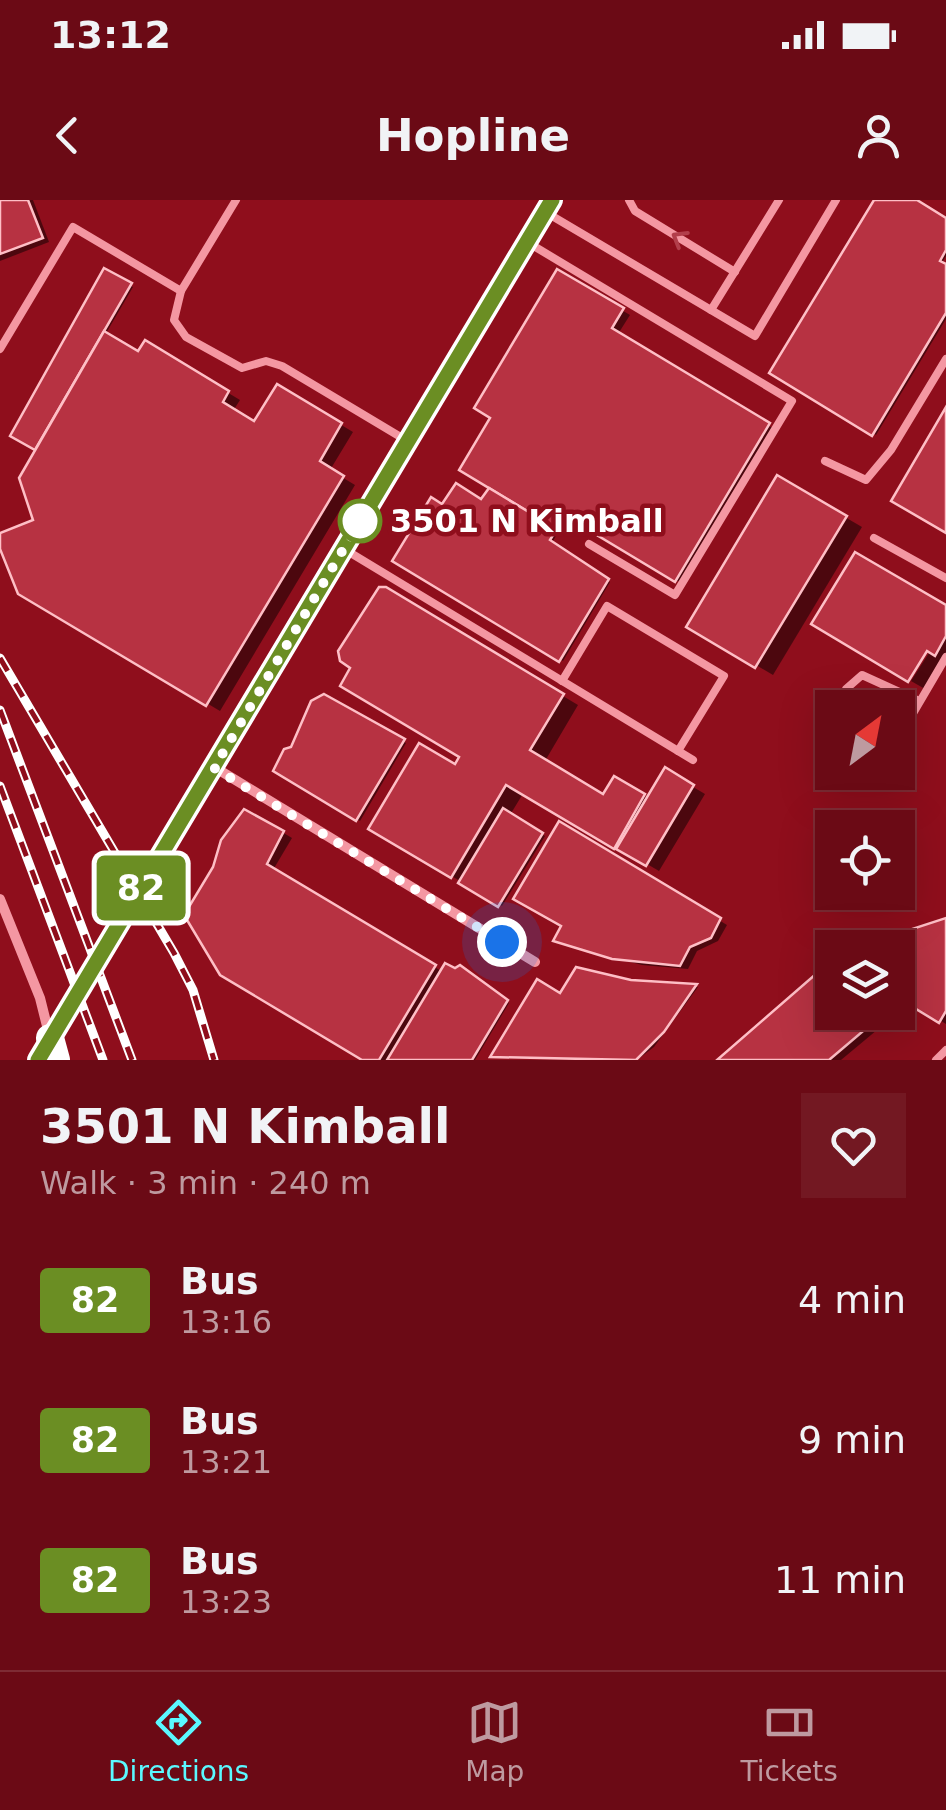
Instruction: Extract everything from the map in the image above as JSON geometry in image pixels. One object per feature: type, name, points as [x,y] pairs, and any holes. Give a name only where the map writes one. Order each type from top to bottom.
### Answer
[{"type":"street","points":[[48,1053],[548,206]]},
{"type":"street","points":[[214,768],[535,962]]},
{"type":"street","points":[[0,898],[40,998],[48,1053]]},
{"type":"lane","points":[[236,200],[181,290],[174,320],[186,337],[242,368],[266,361],[282,366],[408,441]]},
{"type":"lane","points":[[629,200],[635,212],[734,272]]},
{"type":"lane","points":[[711,310],[779,200]]},
{"type":"lane","points":[[548,206],[755,336],[836,200]]},
{"type":"lane","points":[[0,350],[73,227],[181,290]]},
{"type":"lane","points":[[527,242],[792,401],[675,595],[589,544]]},
{"type":"lane","points":[[826,461],[866,480],[890,450],[946,360]]},
{"type":"lane","points":[[874,538],[946,578]]},
{"type":"lane","points":[[344,549],[693,760]]},
{"type":"lane","points":[[562,681],[607,606],[724,676],[678,751]]},
{"type":"lane","points":[[915,708],[946,657]]},
{"type":"lane","points":[[846,690],[862,675],[895,690]]},
{"type":"lane","points":[[915,699],[919,701]]},
{"type":"lane","points":[[936,1060],[946,1050]]},
{"type":"building","points":[[0,200],[28,200],[43,238],[0,254]]},
{"type":"building","points":[[874,200],[917,200],[946,218],[946,250],[940,261],[946,264],[946,313],[872,436],[769,373]]},
{"type":"building","points":[[104,268],[132,283],[35,450],[10,436]]},
{"type":"building","points":[[557,269],[624,308],[612,328],[770,423],[675,582],[565,516],[557,529],[459,470],[490,418],[474,408]]},
{"type":"building","points":[[104,331],[138,351],[145,340],[229,391],[223,402],[254,421],[277,384],[342,423],[320,461],[344,476],[206,706],[18,594],[0,549],[0,533],[33,520],[19,478]]},
{"type":"building","points":[[946,407],[946,533],[891,501]]},
{"type":"building","points":[[777,475],[847,516],[755,668],[686,627]]},
{"type":"building","points":[[456,483],[481,499],[489,488],[557,529],[550,540],[609,579],[559,662],[392,561],[431,497],[442,504]]},
{"type":"building","points":[[855,552],[946,605],[946,636],[935,656],[927,651],[908,682],[811,624]]},
{"type":"building","points":[[379,587],[386,587],[564,694],[530,750],[603,794],[614,776],[645,794],[614,849],[506,785],[451,878],[368,829],[419,743],[455,764],[459,757],[340,686],[350,668],[340,661],[338,651]]},
{"type":"building","points":[[324,694],[405,739],[356,821],[273,771],[284,749],[291,747],[311,701]]},
{"type":"building","points":[[665,767],[694,785],[646,866],[616,849]]},
{"type":"building","points":[[503,808],[543,833],[498,907],[458,883]]},
{"type":"building","points":[[244,809],[284,831],[267,864],[436,965],[379,1060],[362,1060],[220,975],[184,915],[213,867],[221,840]]},
{"type":"building","points":[[559,821],[721,918],[711,938],[690,947],[680,966],[612,959],[553,941],[561,926],[513,899]]},
{"type":"building","points":[[946,918],[946,1011],[939,1023],[915,1008],[915,930],[909,930]]},
{"type":"building","points":[[445,963],[455,968],[460,965],[508,1000],[472,1060],[387,1060]]},
{"type":"building","points":[[576,967],[631,980],[697,984],[664,1032],[636,1060],[490,1057],[537,979],[560,993]]},
{"type":"building","points":[[815,975],[815,1030],[864,1030],[829,1060],[717,1060]]},
{"type":"railway","points":[[0,658],[174,953],[193,990],[214,1060]]},
{"type":"railway","points":[[0,710],[132,1060]]},
{"type":"railway","points":[[0,786],[103,1060]]},
{"type":"bus line","name":"82","points":[[38,1060],[552,200]]},
{"type":"place","name":"3501 N Kimball","points":[[360,521]]},
{"type":"route","points":[[360,521],[214,768],[502,942]]}]
